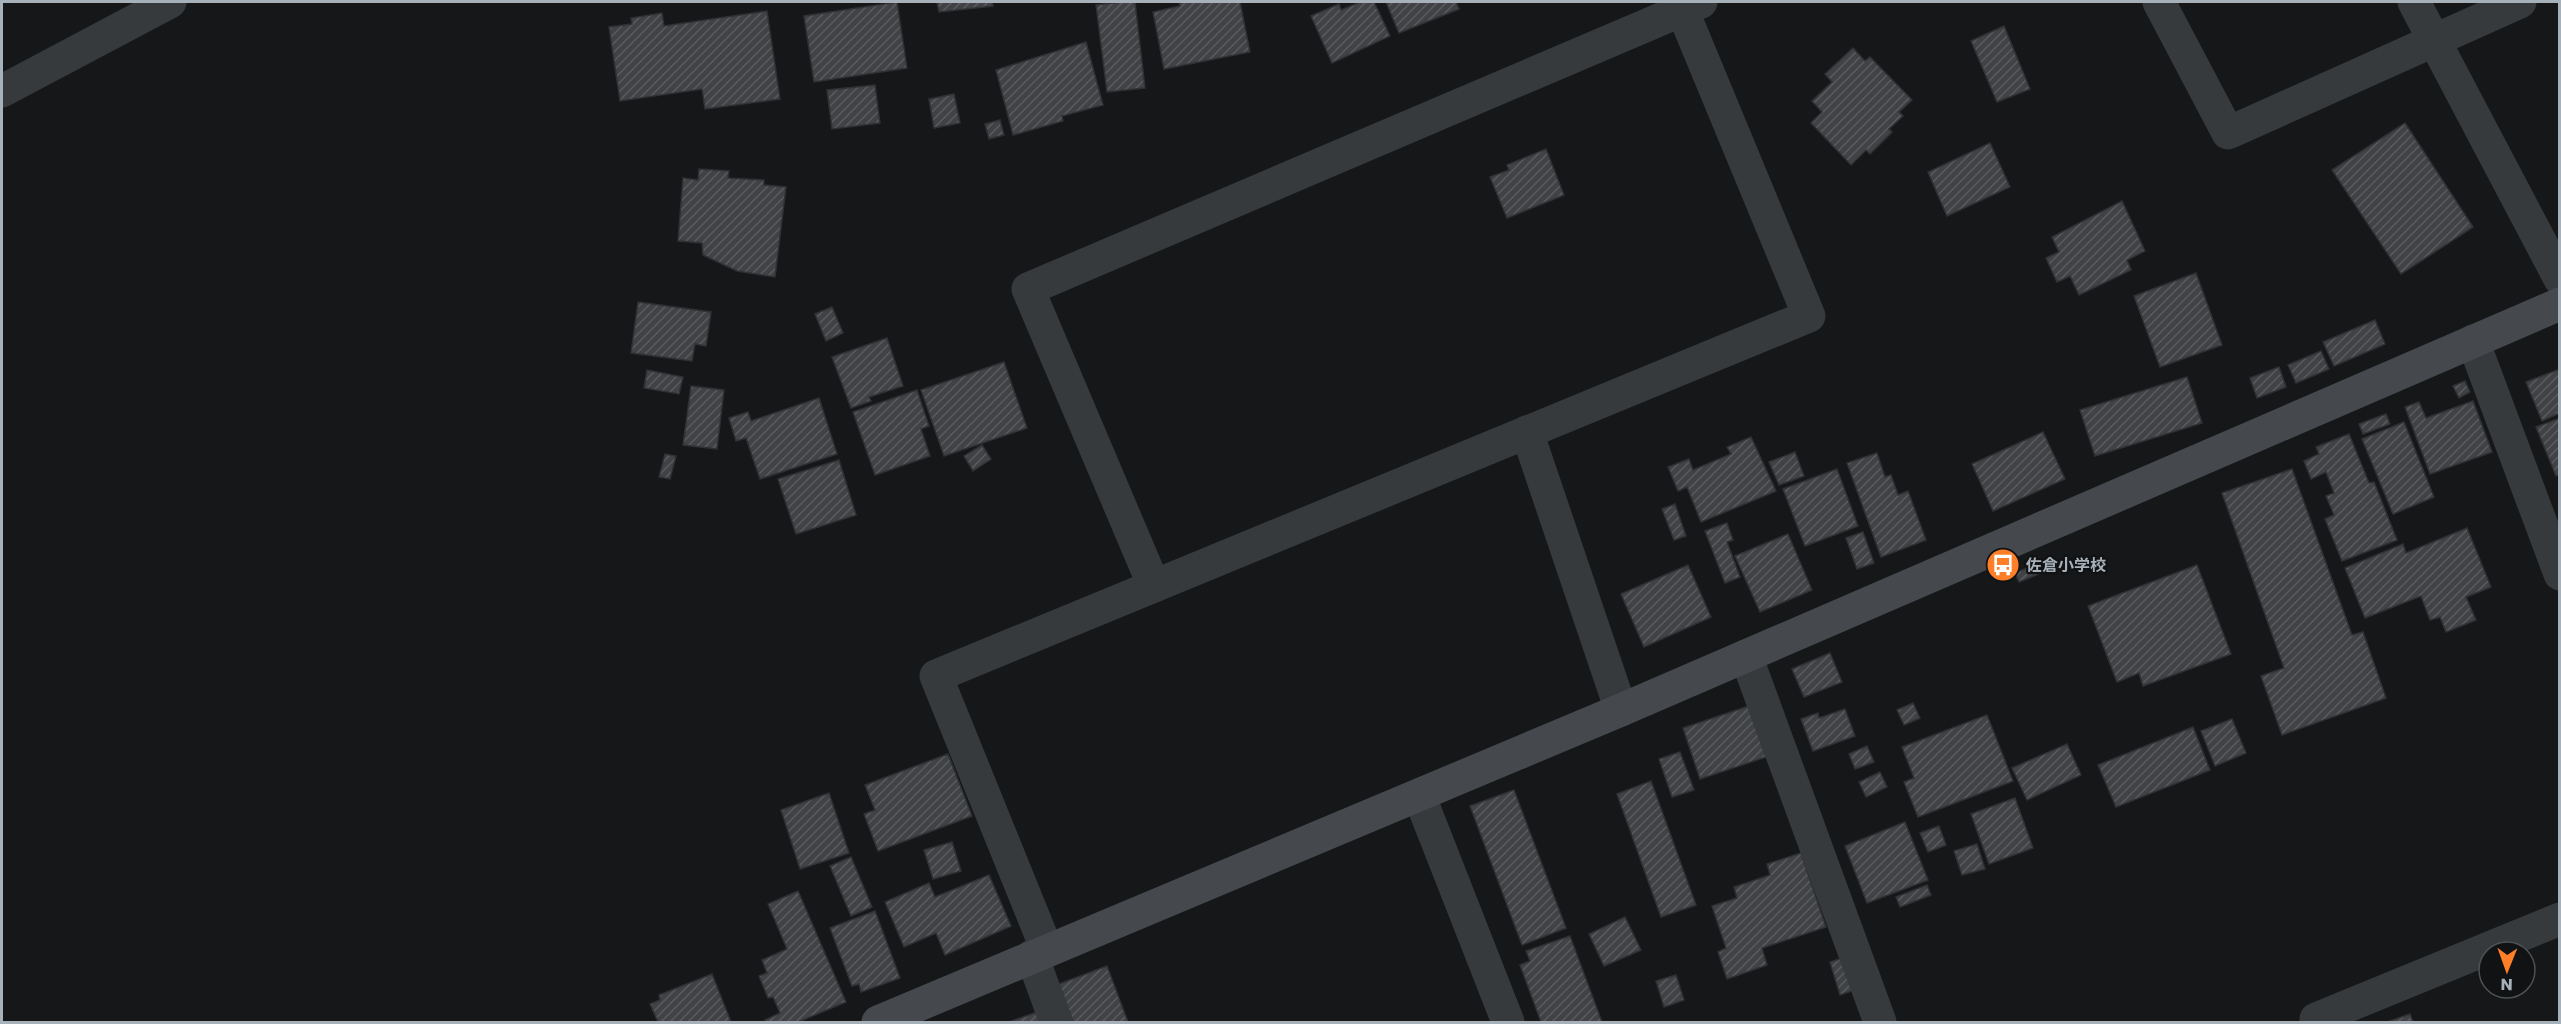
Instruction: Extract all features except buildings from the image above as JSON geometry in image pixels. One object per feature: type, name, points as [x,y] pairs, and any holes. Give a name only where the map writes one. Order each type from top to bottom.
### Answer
[{"type":"street","points":[[2,91],[170,2]]},
{"type":"street","points":[[2159,2],[2228,133],[2520,2]]},
{"type":"street","points":[[2414,2],[2559,279]]},
{"type":"street","points":[[1056,1023],[1040,953],[936,676],[1809,316],[1687,4],[1028,289],[1154,586]]},
{"type":"street","points":[[878,1023],[1621,710],[2559,304]]},
{"type":"street","points":[[2473,341],[2559,574]]},
{"type":"street","points":[[1527,432],[1621,710]]},
{"type":"street","points":[[1746,656],[1880,1023]]},
{"type":"street","points":[[1419,795],[1508,1023]]},
{"type":"street","points":[[2316,1019],[2559,919]]},
{"type":"place","name":"佐倉小学校","points":[[2003,565]]}]
